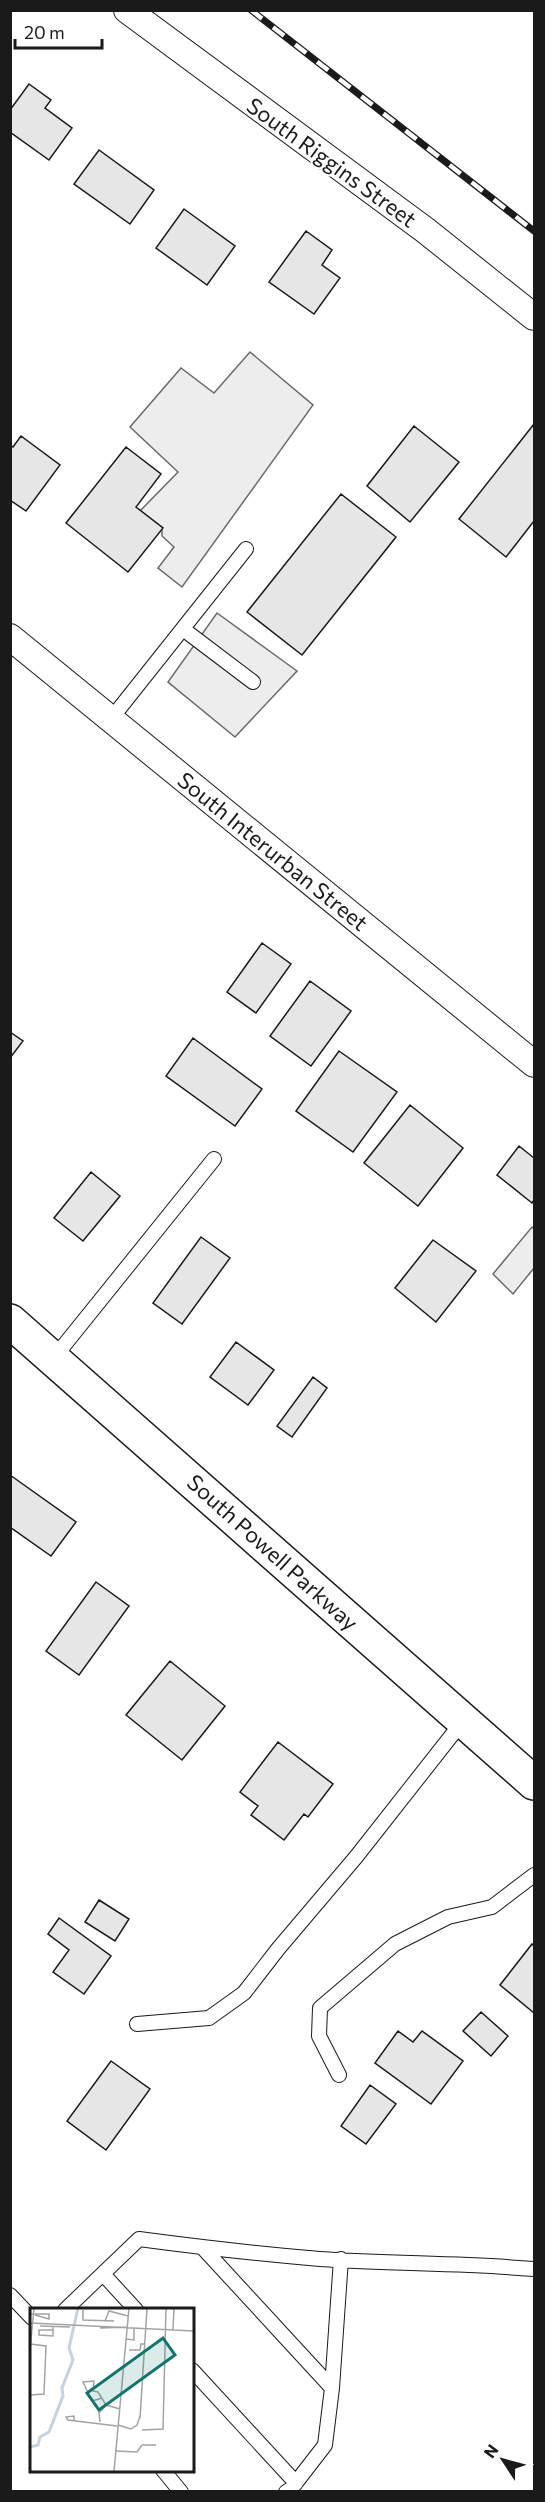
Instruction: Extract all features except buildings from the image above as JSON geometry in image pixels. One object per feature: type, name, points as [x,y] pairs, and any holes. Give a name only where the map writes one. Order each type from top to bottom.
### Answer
[{"type":"main road","name":"South Powell Parkway","points":[[10,1321],[534,1783]]},
{"type":"street","name":"South Riggins Street","points":[[127,10],[425,230],[534,317]]},
{"type":"street","name":"South Interurban Street","points":[[10,637],[534,1064]]},
{"type":"lane","points":[[111,719],[246,549]]},
{"type":"lane","points":[[183,629],[253,682]]},
{"type":"lane","points":[[53,1359],[214,1159]]},
{"type":"lane","points":[[137,2024],[209,2019],[244,1993],[356,1857],[463,1721]]},
{"type":"lane","points":[[339,2075],[319,2036],[320,2008],[395,1944],[448,1917],[492,1907],[534,1875]]},
{"type":"lane","points":[[67,2308],[139,2239],[203,2248],[341,2259],[480,2264],[534,2269]]},
{"type":"lane","points":[[203,2248],[332,2388]]},
{"type":"lane","points":[[194,2372],[291,2487],[325,2445],[332,2388],[341,2259]]},
{"type":"lane","points":[[103,2274],[134,2308]]},
{"type":"lane","points":[[10,2295],[30,2316]]},
{"type":"lane","points":[[165,2472],[181,2492]]},
{"type":"shaded area","points":[[250,352],[313,405],[182,587],[158,568],[174,547],[162,536],[162,528],[140,511],[178,472],[130,427],[181,368],[214,393]]},
{"type":"shaded area","points":[[217,613],[297,671],[235,737],[168,682]]},
{"type":"shaded area","points":[[532,1227],[534,1229],[534,1268],[513,1294],[493,1274]]},
{"type":"railway","points":[[251,10],[534,231]]}]
